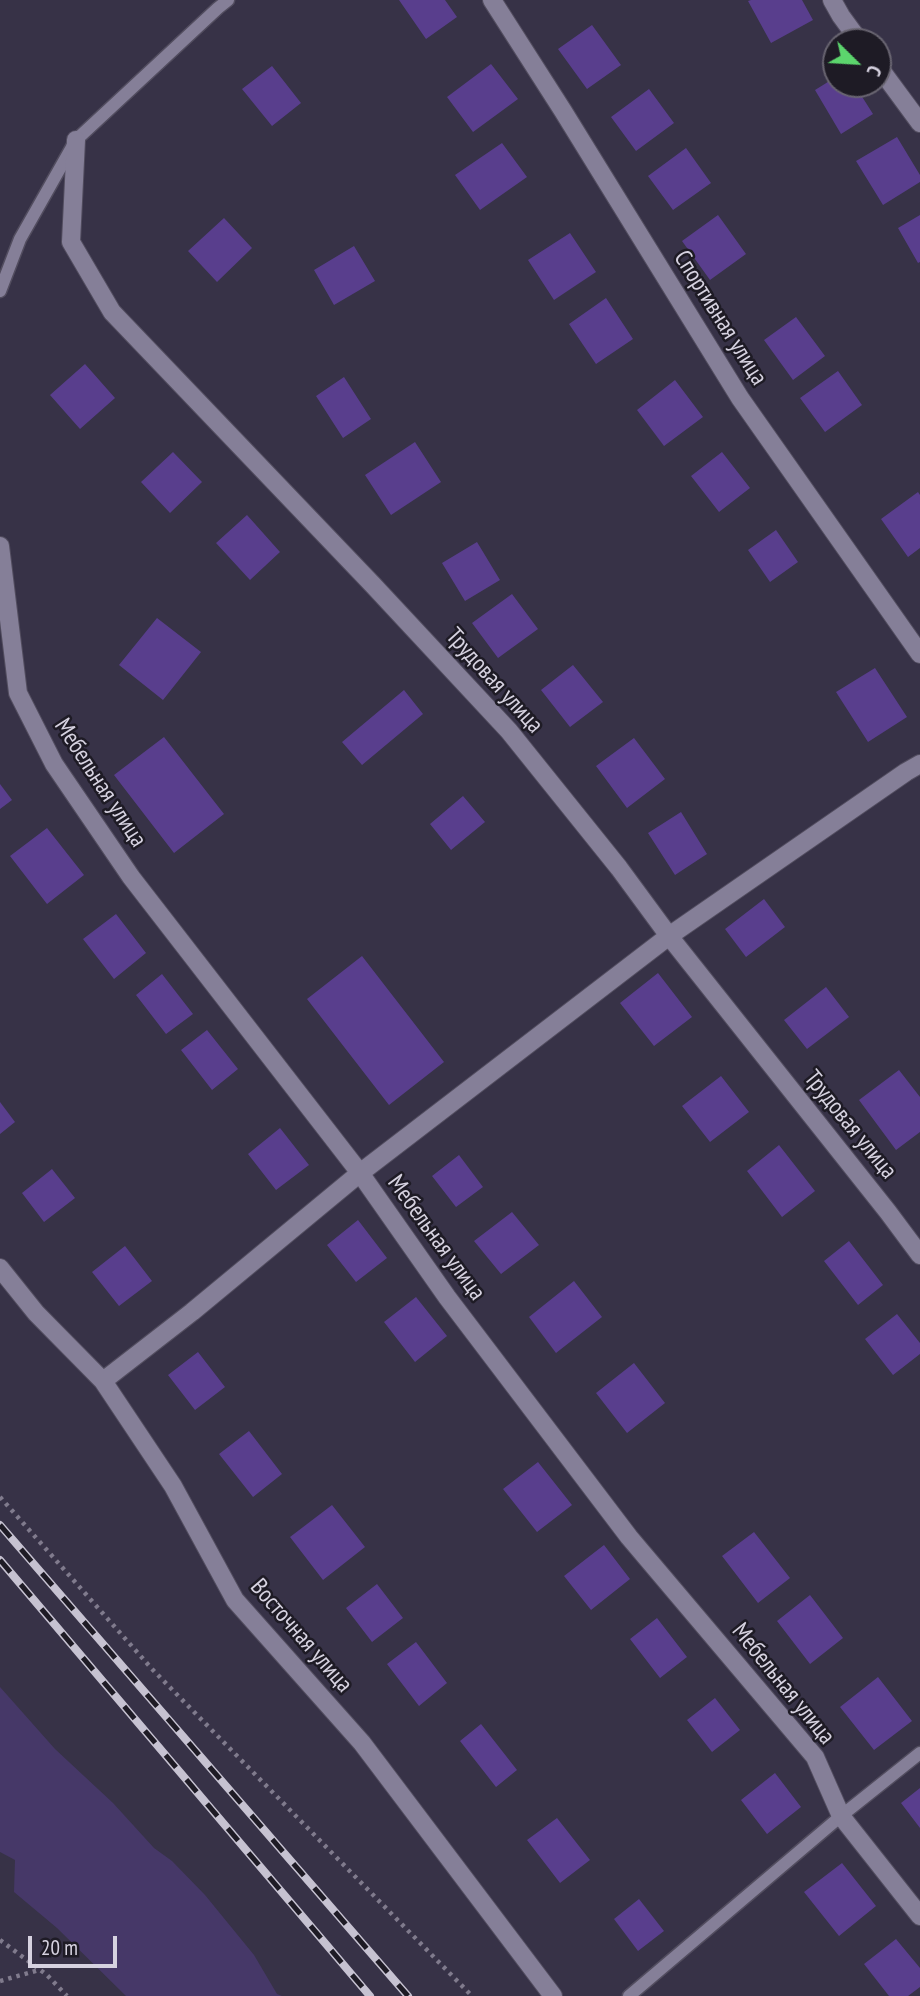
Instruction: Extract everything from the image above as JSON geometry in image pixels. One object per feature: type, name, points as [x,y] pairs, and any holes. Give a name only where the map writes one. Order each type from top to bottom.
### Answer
[{"type":"street","name":"Спортивная улица","points":[[492,0],[740,398],[920,654]]},
{"type":"street","points":[[832,0],[850,28]]},
{"type":"street","points":[[892,85],[920,123]]},
{"type":"street","name":"Трудовая улица","points":[[76,141],[71,242],[113,312],[509,731],[920,1255]]},
{"type":"street","name":"Мебельная улица","points":[[0,547],[18,693],[54,764],[131,877],[360,1173],[447,1297],[629,1537],[815,1757],[841,1816],[920,1916]]},
{"type":"street","points":[[103,1381],[192,1312],[360,1173],[669,936],[920,764]]},
{"type":"street","name":"Восточная улица","points":[[0,1268],[36,1313],[103,1381],[173,1486],[235,1600],[362,1742],[553,1996]]},
{"type":"lane","points":[[0,291],[20,239],[76,141],[229,0]]},
{"type":"lane","points":[[629,1996],[841,1816],[920,1753]]},
{"type":"path","points":[[0,1497],[152,1669],[472,1996]]},
{"type":"path","points":[[0,1940],[40,1970],[67,1996]]},
{"type":"path","points":[[0,1982],[40,1970]]},
{"type":"shaded area","points":[[0,1687],[55,1749],[205,1895],[254,1955],[277,1994],[282,1996],[126,1996],[57,1928],[14,1892],[15,1860],[0,1852]]},
{"type":"building","points":[[399,0],[445,0],[457,17],[426,39]]},
{"type":"building","points":[[802,0],[813,20],[771,43],[748,1]]},
{"type":"building","points":[[592,25],[621,65],[587,89],[558,49]]},
{"type":"building","points":[[491,64],[518,99],[473,132],[447,97]]},
{"type":"building","points":[[272,66],[301,103],[272,126],[242,89]]},
{"type":"building","points":[[822,86],[822,98],[863,98],[873,114],[841,134],[815,90]]},
{"type":"building","points":[[649,89],[674,123],[636,151],[611,117]]},
{"type":"building","points":[[897,137],[920,175],[920,182],[883,205],[856,161]]},
{"type":"building","points":[[502,143],[527,177],[480,210],[455,175]]},
{"type":"building","points":[[686,148],[711,183],[673,210],[648,176]]},
{"type":"building","points":[[718,215],[746,254],[710,280],[682,241]]},
{"type":"building","points":[[920,215],[920,262],[918,263],[898,228]]},
{"type":"building","points":[[224,218],[252,248],[217,282],[188,251]]},
{"type":"building","points":[[570,233],[596,272],[554,300],[528,260]]},
{"type":"building","points":[[354,246],[375,281],[334,305],[314,270]]},
{"type":"building","points":[[606,298],[633,339],[596,364],[569,324]]},
{"type":"building","points":[[796,317],[825,356],[793,380],[764,340]]},
{"type":"building","points":[[85,364],[115,398],[80,429],[50,395]]},
{"type":"building","points":[[838,371],[862,405],[825,432],[800,398]]},
{"type":"building","points":[[344,377],[371,419],[343,438],[316,396]]},
{"type":"building","points":[[675,380],[703,417],[664,446],[637,410]]},
{"type":"building","points":[[415,442],[441,482],[391,515],[365,475]]},
{"type":"building","points":[[173,452],[202,482],[170,513],[141,482]]},
{"type":"building","points":[[722,452],[750,488],[719,512],[691,476]]},
{"type":"building","points":[[918,492],[920,548],[908,557],[881,519]]},
{"type":"building","points":[[247,515],[280,552],[250,580],[216,543]]},
{"type":"building","points":[[776,530],[798,562],[770,582],[748,550]]},
{"type":"building","points":[[477,542],[500,580],[465,601],[442,563]]},
{"type":"building","points":[[512,594],[538,629],[498,658],[472,623]]},
{"type":"building","points":[[157,618],[201,652],[163,700],[119,665]]},
{"type":"building","points":[[573,665],[603,702],[570,727],[541,690]]},
{"type":"building","points":[[875,668],[907,717],[868,742],[836,692]]},
{"type":"building","points":[[404,690],[423,714],[362,765],[342,742]]},
{"type":"building","points":[[164,737],[224,814],[174,853],[114,775]]},
{"type":"building","points":[[634,738],[665,779],[627,808],[596,766]]},
{"type":"building","points":[[0,784],[12,800],[0,809]]},
{"type":"building","points":[[463,796],[485,822],[451,850],[430,824]]},
{"type":"building","points":[[681,812],[707,854],[675,875],[648,833]]},
{"type":"building","points":[[47,828],[84,875],[47,904],[10,856]]},
{"type":"building","points":[[764,899],[785,927],[746,957],[725,929]]},
{"type":"building","points":[[116,914],[146,953],[114,979],[83,939]]},
{"type":"building","points":[[362,956],[444,1062],[389,1105],[307,999]]},
{"type":"building","points":[[658,973],[692,1017],[654,1046],[620,1003]]},
{"type":"building","points":[[162,974],[193,1014],[166,1034],[136,995]]},
{"type":"building","points":[[826,987],[849,1017],[807,1049],[784,1020]]},
{"type":"building","points":[[207,1030],[238,1069],[212,1090],[181,1050]]},
{"type":"building","points":[[899,1070],[920,1097],[920,1132],[896,1150],[859,1100]]},
{"type":"building","points":[[721,1076],[749,1112],[710,1142],[682,1106]]},
{"type":"building","points":[[0,1102],[15,1122],[0,1134]]},
{"type":"building","points":[[280,1128],[309,1165],[276,1190],[248,1154]]},
{"type":"building","points":[[779,1145],[815,1191],[782,1217],[747,1171]]},
{"type":"building","points":[[459,1155],[483,1187],[456,1207],[432,1176]]},
{"type":"building","points":[[52,1169],[75,1198],[44,1222],[22,1193]]},
{"type":"building","points":[[512,1212],[539,1245],[501,1274],[474,1241]]},
{"type":"building","points":[[358,1220],[387,1258],[356,1282],[327,1245]]},
{"type":"building","points":[[849,1241],[883,1285],[858,1305],[824,1261]]},
{"type":"building","points":[[125,1246],[152,1281],[119,1306],[92,1272]]},
{"type":"building","points":[[574,1281],[602,1317],[556,1353],[529,1317]]},
{"type":"building","points":[[416,1297],[447,1336],[415,1362],[384,1322]]},
{"type":"building","points":[[897,1314],[920,1343],[920,1354],[893,1375],[865,1339]]},
{"type":"building","points":[[198,1352],[225,1387],[195,1410],[168,1375]]},
{"type":"building","points":[[634,1363],[665,1403],[627,1433],[596,1393]]},
{"type":"building","points":[[249,1431],[282,1474],[253,1497],[219,1454]]},
{"type":"building","points":[[538,1462],[572,1505],[537,1532],[503,1489]]},
{"type":"building","points":[[332,1505],[365,1547],[323,1580],[290,1537]]},
{"type":"building","points":[[754,1532],[790,1578],[758,1603],[722,1556]]},
{"type":"building","points":[[604,1545],[630,1579],[591,1610],[564,1576]]},
{"type":"building","points":[[377,1584],[403,1618],[372,1642],[346,1608]]},
{"type":"building","points":[[810,1595],[843,1638],[810,1664],[777,1621]]},
{"type":"building","points":[[657,1618],[687,1657],[660,1678],[630,1639]]},
{"type":"building","points":[[416,1642],[447,1683],[419,1706],[387,1664]]},
{"type":"building","points":[[878,1677],[912,1721],[874,1750],[840,1707]]},
{"type":"building","points":[[715,1698],[740,1730],[712,1752],[687,1720]]},
{"type":"building","points":[[481,1724],[517,1770],[496,1787],[460,1741]]},
{"type":"building","points":[[775,1773],[801,1807],[767,1834],[741,1800]]},
{"type":"building","points":[[920,1788],[920,1828],[901,1803]]},
{"type":"building","points":[[557,1818],[590,1860],[560,1883],[527,1840]]},
{"type":"building","points":[[842,1863],[876,1906],[839,1936],[804,1892]]},
{"type":"building","points":[[639,1899],[664,1931],[638,1951],[614,1919]]},
{"type":"building","points":[[896,1939],[920,1968],[920,1987],[908,1996],[889,1996],[864,1964]]},
{"type":"railway","points":[[0,1525],[408,1996]]},
{"type":"railway","points":[[0,1560],[370,1996]]}]
